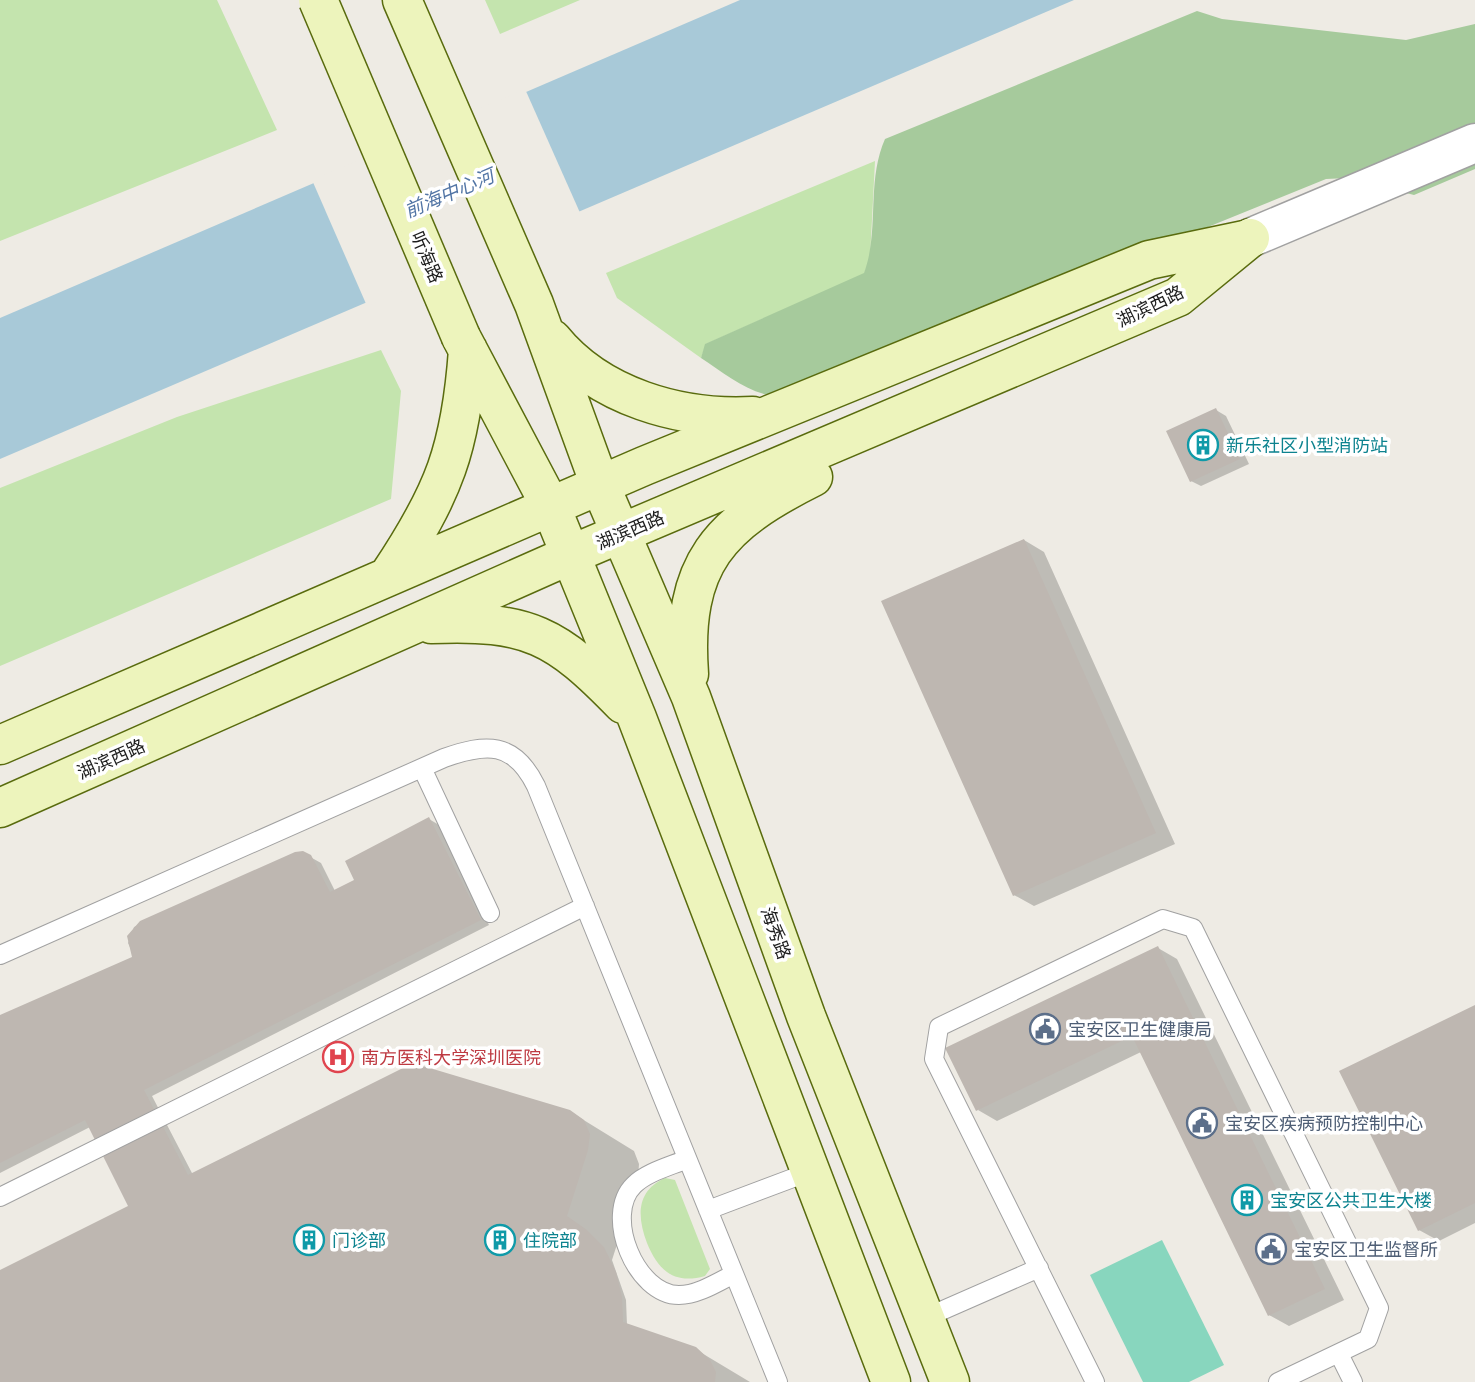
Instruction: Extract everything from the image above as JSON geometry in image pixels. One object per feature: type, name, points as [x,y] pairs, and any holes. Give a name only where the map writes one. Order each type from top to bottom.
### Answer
[{"type":"main road","name":"听海路","points":[[318,0],[465,343],[551,507]]},
{"type":"main road","points":[[402,0],[540,318],[600,485]]},
{"type":"main road","name":"湖滨西路","points":[[0,808],[570,555],[1178,297],[1250,239]]},
{"type":"main road","name":"湖滨西路","points":[[0,745],[600,485],[1149,260],[1250,239]]},
{"type":"main road","points":[[540,318],[567,359],[627,395],[696,414],[769,416]]},
{"type":"main road","points":[[389,575],[435,503],[449,467],[463,410],[465,343]]},
{"type":"main road","points":[[691,697],[689,616],[696,585],[708,559],[734,524],[766,500],[837,464],[953,391]]},
{"type":"main road","name":"海秀路","points":[[600,485],[691,697],[816,1041],[950,1382]]},
{"type":"main road","points":[[551,507],[637,718],[891,1382]]},
{"type":"main road","points":[[415,625],[500,624],[528,630],[555,643],[583,663],[637,718]]},
{"type":"main road","points":[[656,769],[656,762],[663,748],[679,738],[699,741],[712,754]]},
{"type":"street","name":"湖滨西路","points":[[1250,239],[1475,143]]},
{"type":"lane","points":[[0,955],[422,768],[474,749],[504,750],[517,758],[536,786],[778,1382]]},
{"type":"lane","points":[[422,768],[490,913]]},
{"type":"lane","points":[[0,1197],[584,905]]},
{"type":"lane","points":[[1095,1382],[934,1059],[939,1027],[1163,919],[1193,928],[1379,1308],[1368,1339],[1278,1382]]},
{"type":"lane","points":[[687,1159],[644,1178],[628,1192],[622,1221],[630,1249],[650,1284],[668,1293],[692,1293],[734,1274]]},
{"type":"lane","points":[[708,1210],[810,1172]]},
{"type":"lane","points":[[925,1318],[1039,1268]]},
{"type":"lane","points":[[1339,1354],[1353,1382]]},
{"type":"green space","points":[[0,0],[217,0],[277,130],[0,241]]},
{"type":"green space","points":[[485,0],[580,0],[500,34]]},
{"type":"green space","points":[[1197,11],[1222,19],[1406,40],[1475,24],[1475,169],[1414,195],[1348,178],[1326,179],[789,397],[777,397],[753,390],[701,358],[705,344],[864,273],[869,257],[876,172],[885,139]]},
{"type":"green space","points":[[875,161],[870,258],[864,274],[706,344],[701,358],[617,298],[606,273]]},
{"type":"green space","points":[[381,350],[401,391],[391,499],[0,666],[0,488],[177,417]]},
{"type":"green space","points":[[665,1178],[675,1180],[710,1269],[705,1276],[676,1277],[662,1268],[651,1253],[642,1224],[641,1206],[644,1197],[655,1183]]},
{"type":"green space","points":[[1162,1240],[1224,1365],[1189,1382],[1143,1382],[1090,1275]]},
{"type":"water","name":"前海中心河","points":[[740,0],[1074,0],[0,459],[0,318]]},
{"type":"pier","points":[[525,89],[581,215],[367,306],[312,180]]},
{"type":"building","name":"新乐社区小型消防站","points":[[1216,408],[1240,459],[1190,482],[1166,431]]},
{"type":"building","points":[[1024,539],[1156,833],[1013,896],[881,601]]},
{"type":"building","name":"门诊部","points":[[429,817],[481,920],[144,1090],[188,1175],[413,1063],[570,1110],[584,1120],[590,1134],[588,1150],[567,1216],[587,1230],[604,1247],[616,1272],[622,1297],[623,1322],[696,1347],[710,1360],[716,1372],[715,1382],[0,1382],[0,1270],[128,1206],[85,1120],[0,1163],[0,1015],[132,957],[127,936],[140,921],[295,852],[303,851],[311,855],[330,892],[354,880],[345,861]]},
{"type":"building","name":"宝安区公共卫生大楼","points":[[1158,946],[1325,1289],[1268,1316],[1132,1036],[976,1111],[945,1048]]},
{"type":"building","points":[[1475,1005],[1475,1203],[1418,1231],[1339,1071]]},
{"type":"place","name":"新乐社区小型消防站","points":[[1203,445]]},
{"type":"place","name":"宝安区卫生健康局","points":[[1045,1029]]},
{"type":"place","name":"南方医科大学深圳医院","points":[[338,1057]]},
{"type":"place","name":"宝安区疾病预防控制中心","points":[[1202,1123]]},
{"type":"place","name":"宝安区公共卫生大楼","points":[[1247,1200]]},
{"type":"place","name":"门诊部","points":[[309,1240]]},
{"type":"place","name":"住院部","points":[[500,1240]]},
{"type":"place","name":"宝安区卫生监督所","points":[[1271,1249]]}]
